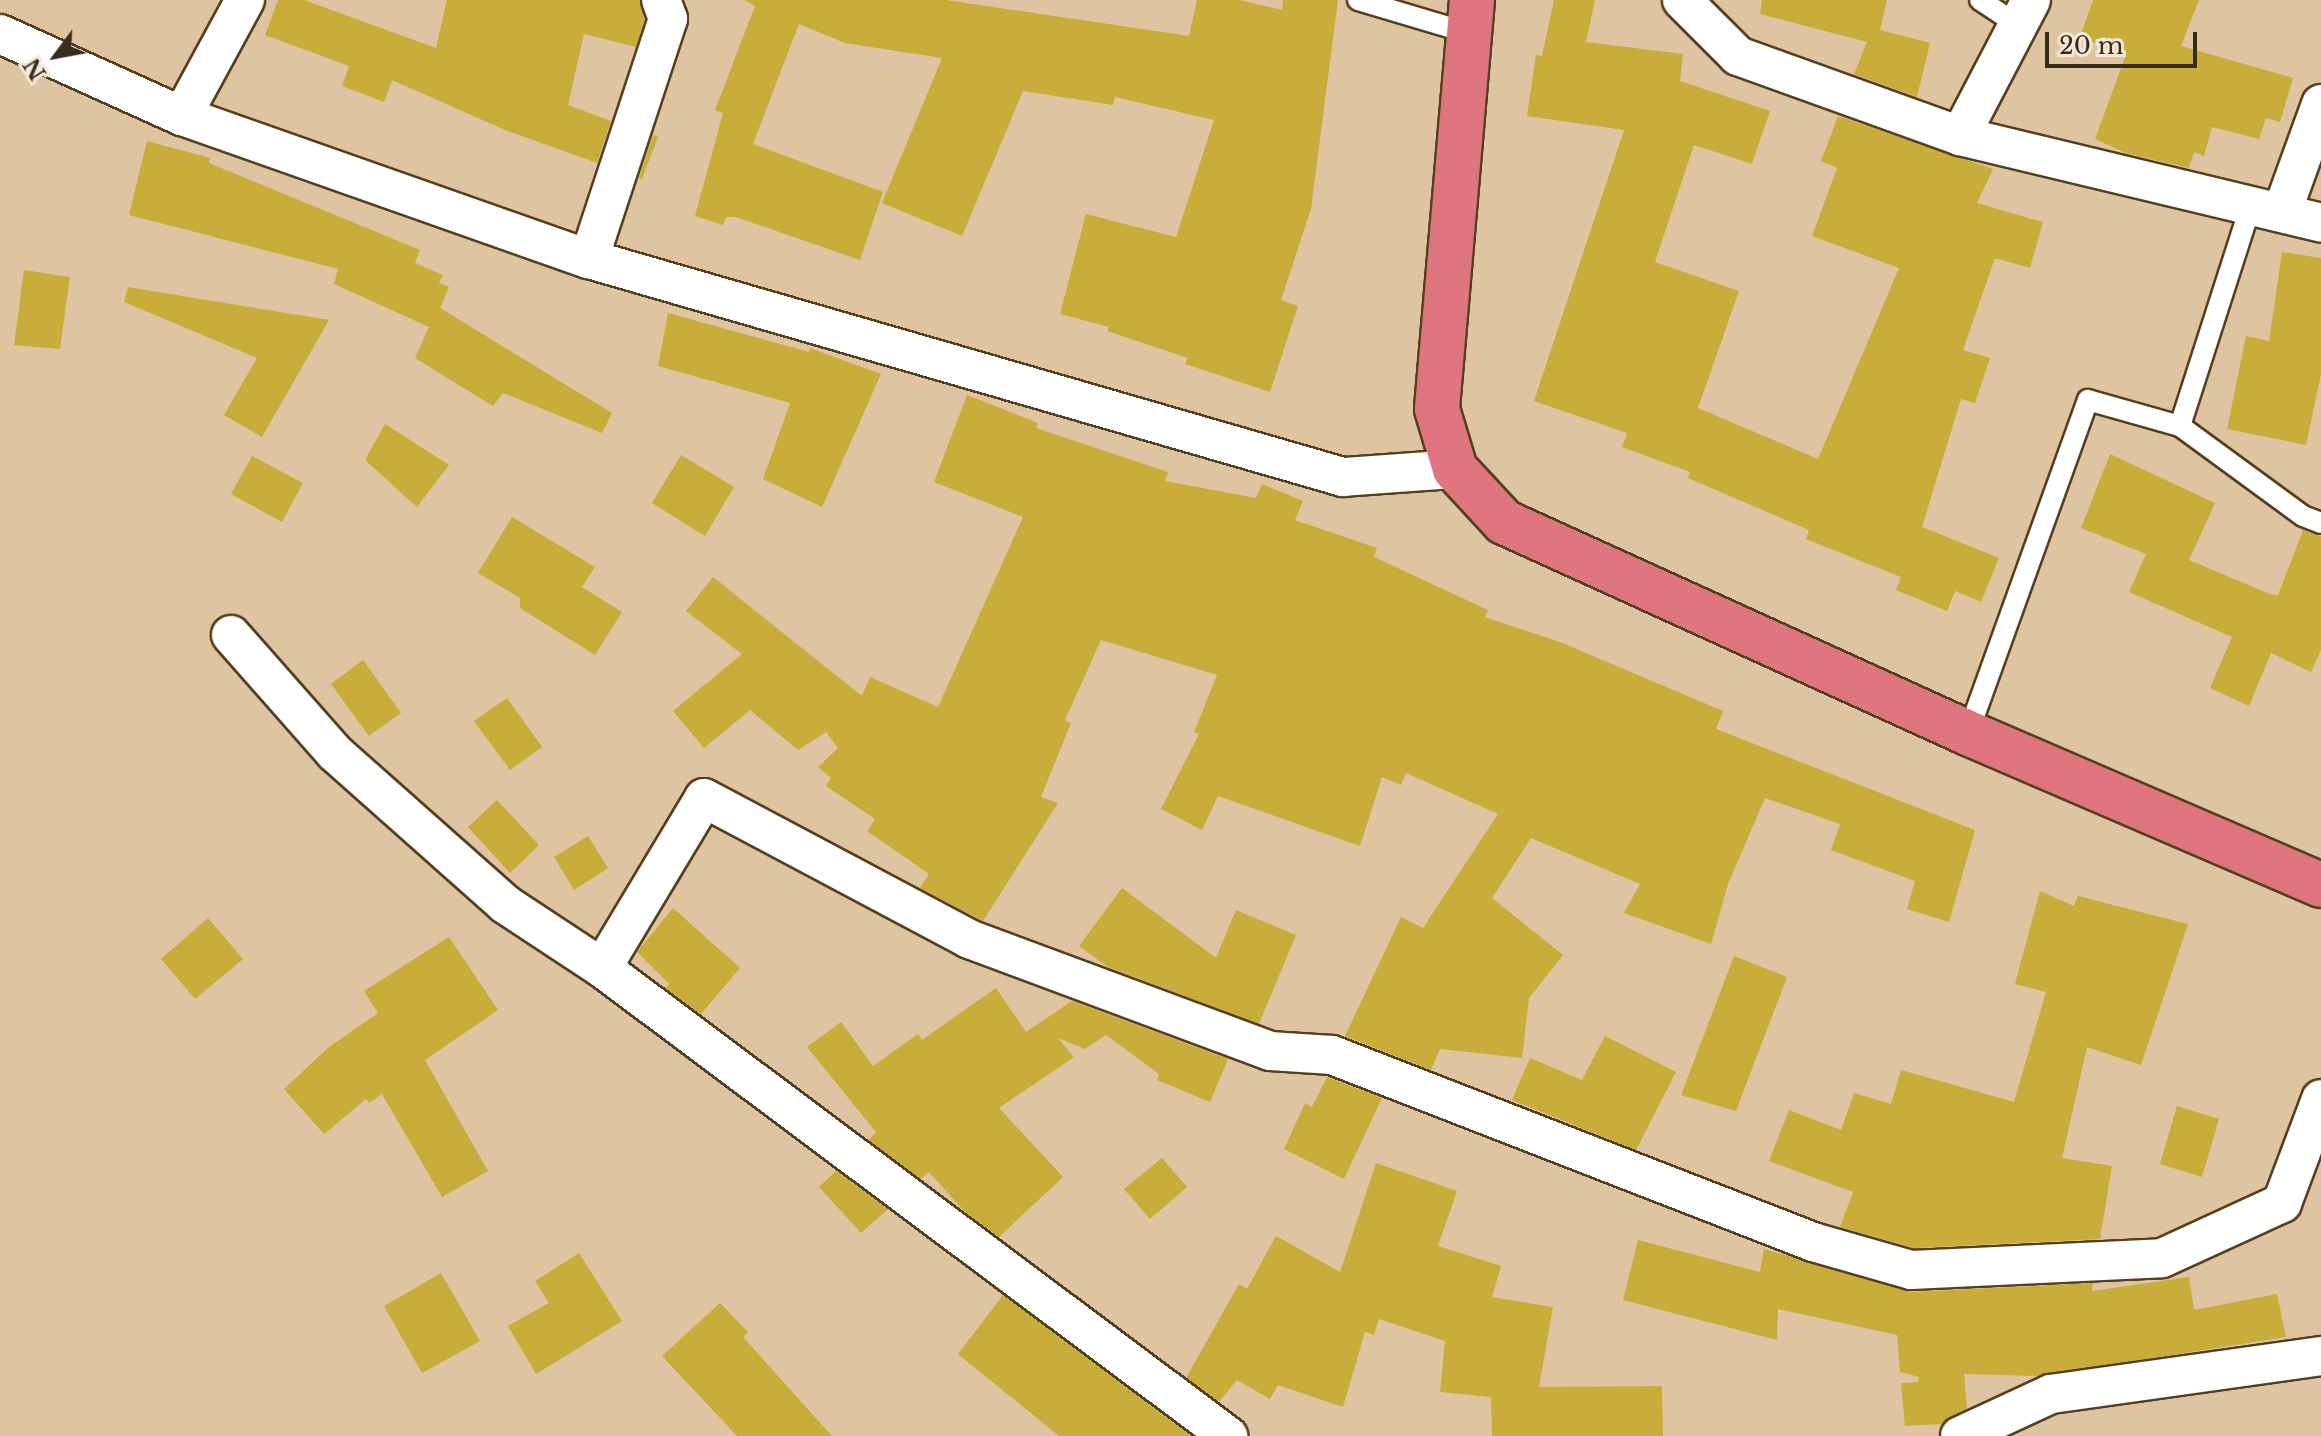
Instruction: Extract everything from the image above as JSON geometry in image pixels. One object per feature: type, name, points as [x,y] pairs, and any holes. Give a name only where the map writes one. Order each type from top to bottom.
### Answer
[{"type":"highway","points":[[1470,17],[1437,409],[1455,469],[1504,522],[1968,733],[2321,885]]},
{"type":"street","points":[[182,116],[245,0]]},
{"type":"street","points":[[589,259],[668,19],[661,0]]},
{"type":"street","points":[[1682,0],[1738,56],[1960,136],[2321,223]]},
{"type":"street","points":[[1960,136],[2025,13]]},
{"type":"street","points":[[0,34],[182,116],[589,259],[1343,477],[1455,469]]},
{"type":"street","points":[[2267,208],[2321,104]]},
{"type":"street","points":[[231,635],[335,753],[505,904],[602,968],[1228,1436]]},
{"type":"street","points":[[602,968],[704,798],[969,939],[1270,1051],[1332,1055],[1813,1242],[1911,1270],[2162,1258],[2282,1203],[2321,1099]]},
{"type":"street","points":[[1960,1436],[2051,1394],[2321,1356]]},
{"type":"lane","points":[[1358,0],[1470,17]]},
{"type":"lane","points":[[1980,0],[2025,13]]},
{"type":"lane","points":[[2180,426],[2267,208]]},
{"type":"lane","points":[[1968,733],[2088,400],[2180,426],[2303,516],[2321,523]]},
{"type":"building","points":[[278,0],[304,0],[436,48],[447,0],[640,0],[645,19],[636,47],[584,34],[568,105],[611,121],[597,163],[505,130],[392,80],[384,102],[342,86],[349,66],[265,35]]},
{"type":"building","points":[[744,0],[946,0],[1189,36],[1197,0],[1240,0],[1282,10],[1283,0],[1338,0],[1311,209],[1281,300],[1298,306],[1270,392],[1185,364],[1188,358],[1107,331],[1109,327],[1060,314],[1086,214],[1176,237],[1214,120],[1115,97],[1113,105],[1023,91],[962,236],[882,203],[942,58],[845,43],[799,24],[753,144],[883,192],[860,260],[736,217],[726,217],[723,225],[695,216],[723,113],[715,110],[755,6]]},
{"type":"building","points":[[1554,0],[1595,0],[1586,42],[1683,54],[1680,81],[1770,111],[1752,164],[1694,145],[1655,262],[1739,291],[1698,408],[1818,459],[1899,268],[1812,236],[1837,168],[1821,161],[1838,116],[1993,169],[1977,203],[2043,222],[2030,268],[1995,258],[1963,350],[1990,358],[1975,403],[1961,399],[1922,527],[1999,558],[1981,602],[1955,591],[1947,611],[1896,590],[1901,577],[1806,539],[1809,530],[1688,478],[1690,472],[1622,447],[1627,433],[1534,401],[1624,130],[1527,116],[1536,55],[1542,56]]},
{"type":"building","points":[[1762,0],[1887,0],[1880,30],[1930,43],[1917,97],[1854,74],[1867,42],[1760,14]]},
{"type":"building","points":[[2093,0],[2199,0],[2181,46],[2293,78],[2280,122],[2266,118],[2259,139],[2212,127],[2204,156],[2194,152],[2189,168],[2126,153],[2095,139],[2126,55],[2080,37]]},
{"type":"building","points":[[653,135],[658,137],[642,179],[639,178]]},
{"type":"building","points":[[147,141],[210,158],[209,163],[420,250],[415,263],[443,275],[439,283],[449,287],[440,308],[612,413],[602,433],[503,393],[493,406],[415,358],[429,327],[334,284],[338,269],[129,215]]},
{"type":"building","points":[[2282,252],[2321,258],[2321,374],[2306,445],[2227,429],[2246,336],[2269,341]]},
{"type":"building","points":[[24,270],[70,277],[60,349],[14,345]]},
{"type":"building","points":[[128,287],[329,320],[262,437],[224,415],[257,358],[124,302]]},
{"type":"building","points":[[668,313],[809,352],[810,348],[881,374],[822,507],[763,479],[790,403],[658,366]]},
{"type":"building","points":[[967,395],[1038,423],[1036,428],[1168,472],[1165,481],[1256,498],[1262,484],[1303,501],[1295,520],[1377,548],[1374,557],[1488,610],[1485,617],[1560,642],[1723,711],[1716,729],[1975,830],[1949,922],[1907,909],[1915,881],[1831,850],[1840,824],[1765,798],[1728,884],[1711,944],[1624,913],[1640,884],[1531,838],[1492,898],[1563,955],[1529,998],[1522,1058],[1440,1049],[1431,1070],[1345,1036],[1401,917],[1423,928],[1498,814],[1406,773],[1401,785],[1382,777],[1360,846],[1218,796],[1202,830],[1161,809],[1199,734],[1194,732],[1217,675],[1101,640],[1065,720],[1071,723],[1041,797],[1058,803],[983,921],[920,888],[929,874],[867,831],[875,819],[826,786],[831,778],[818,767],[838,748],[826,732],[798,750],[750,710],[704,748],[673,711],[742,654],[686,611],[713,577],[862,696],[870,677],[938,707],[1023,517],[934,482]]},
{"type":"building","points":[[385,424],[449,465],[417,507],[365,460]]},
{"type":"building","points":[[2110,454],[2215,503],[2189,560],[2270,594],[2278,595],[2303,530],[2321,536],[2321,650],[2311,672],[2271,653],[2249,706],[2210,688],[2232,637],[2129,592],[2146,554],[2081,528]]},
{"type":"building","points":[[681,455],[734,487],[705,536],[652,503]]},
{"type":"building","points":[[252,456],[303,483],[282,522],[231,494]]},
{"type":"building","points":[[512,517],[595,567],[582,587],[622,612],[595,655],[520,608],[520,598],[478,573]]},
{"type":"building","points":[[363,660],[401,713],[369,736],[331,684]]},
{"type":"building","points":[[507,698],[542,747],[510,770],[474,721]]},
{"type":"building","points":[[497,800],[539,845],[510,873],[468,827]]},
{"type":"building","points":[[588,836],[608,868],[574,890],[554,857]]},
{"type":"building","points":[[1122,888],[1216,958],[1236,910],[1296,935],[1259,1024],[1108,967],[1079,946]]},
{"type":"building","points":[[2040,891],[2074,906],[2078,896],[2188,924],[2141,1065],[2087,1047],[2062,1158],[2112,1166],[2100,1239],[1914,1248],[1840,1227],[1853,1192],[1769,1161],[1789,1110],[1841,1130],[1854,1093],[1891,1104],[1901,1070],[2014,1102],[2046,992],[2015,984]]},
{"type":"building","points":[[673,908],[740,968],[701,1014],[666,988],[669,984],[637,952]]},
{"type":"building","points":[[208,918],[243,959],[195,999],[161,959]]},
{"type":"building","points":[[449,937],[498,1010],[425,1060],[488,1171],[442,1197],[382,1094],[369,1103],[366,1099],[324,1134],[284,1089],[329,1047],[378,1013],[364,991]]},
{"type":"building","points":[[1734,956],[1787,977],[1736,1111],[1681,1095]]},
{"type":"building","points":[[996,988],[1026,1032],[1072,1001],[1228,1059],[1210,1102],[1157,1080],[1159,1074],[1106,1035],[1085,1049],[1058,1038],[1074,1057],[999,1108],[1063,1177],[999,1237],[965,1212],[929,1172],[921,1179],[869,1140],[876,1132],[807,1047],[841,1022],[873,1066],[918,1034],[922,1040]]},
{"type":"building","points":[[1605,1036],[1676,1072],[1636,1150],[1512,1100],[1530,1058],[1582,1080]]},
{"type":"building","points":[[1327,1077],[1382,1098],[1344,1179],[1284,1149],[1305,1103],[1312,1107]]},
{"type":"building","points":[[2177,1106],[2219,1119],[2202,1177],[2160,1164]]},
{"type":"building","points":[[1162,1158],[1187,1187],[1150,1219],[1124,1189]]},
{"type":"building","points":[[1376,1163],[1457,1191],[1438,1246],[1501,1266],[1492,1297],[1553,1307],[1539,1387],[1662,1386],[1663,1436],[1492,1436],[1491,1397],[1440,1392],[1445,1341],[1379,1319],[1374,1335],[1365,1332],[1343,1407],[1278,1385],[1270,1399],[1237,1380],[1219,1402],[1186,1378],[1239,1284],[1247,1289],[1276,1236],[1340,1272]]},
{"type":"building","points":[[836,1171],[888,1209],[861,1233],[819,1187]]},
{"type":"building","points":[[1638,1240],[1760,1272],[1764,1249],[1912,1292],[2093,1283],[2092,1291],[2189,1277],[2194,1310],[2277,1294],[2286,1337],[2038,1376],[1964,1374],[1967,1409],[1942,1424],[1905,1426],[1901,1383],[1918,1382],[1919,1377],[1900,1372],[1897,1335],[1778,1309],[1777,1340],[1623,1300]]},
{"type":"building","points":[[579,1253],[622,1321],[536,1374],[508,1326],[549,1303],[535,1281]]},
{"type":"building","points":[[441,1273],[480,1341],[422,1373],[384,1306]]},
{"type":"building","points":[[1003,1295],[1191,1436],[1059,1436],[958,1354]]},
{"type":"building","points":[[720,1303],[748,1332],[743,1337],[832,1436],[737,1436],[662,1356]]}]
